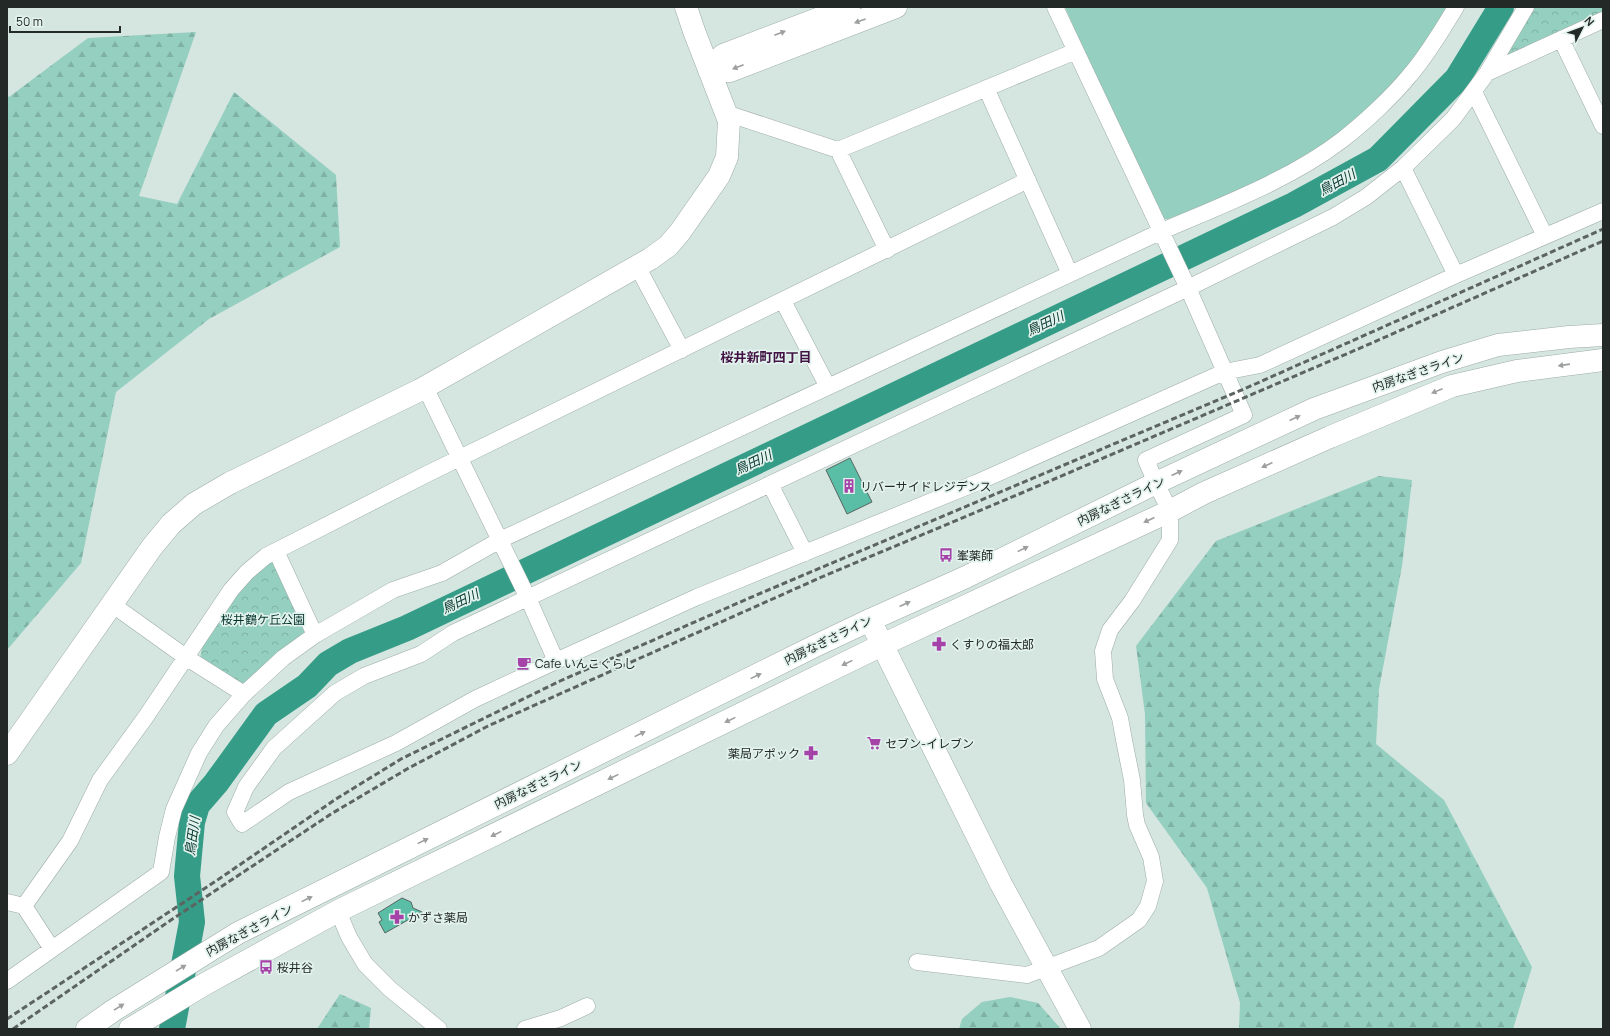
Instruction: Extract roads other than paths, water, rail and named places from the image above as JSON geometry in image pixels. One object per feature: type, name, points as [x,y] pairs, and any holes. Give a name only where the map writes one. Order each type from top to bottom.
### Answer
[{"type":"main road","points":[[7,754],[113,605],[152,547],[171,524],[194,504],[230,483],[425,387],[638,266],[668,246],[680,232],[719,176],[727,157],[729,120],[686,7]]},
{"type":"main road","points":[[709,70],[723,55],[821,12],[849,7]]},
{"type":"main road","points":[[709,70],[730,70],[896,7]]},
{"type":"main road","name":"内房なぎさライン","points":[[87,1029],[152,986],[210,950],[246,930],[870,620],[966,577],[1156,483],[1314,409],[1442,362],[1498,345],[1569,337],[1603,335]]},
{"type":"main road","name":"内房なぎさライン","points":[[130,1029],[205,984],[338,911],[882,645],[1170,511],[1204,493],[1330,436],[1452,386],[1520,371],[1603,360]]},
{"type":"main road","points":[[870,620],[1001,884],[1080,1029]]},
{"type":"street","points":[[917,962],[1027,975],[1099,948],[1139,920],[1148,906],[1155,881],[1151,858],[1134,815],[1132,780],[1120,718],[1105,679],[1103,651],[1110,630],[1132,601],[1170,540],[1170,511],[1146,460],[1244,415],[1188,288],[1162,236],[1055,7]]},
{"type":"street","points":[[7,981],[161,872],[174,809],[199,753],[216,726],[244,694],[283,658],[315,635],[393,590],[442,572],[828,387],[1070,274],[1162,236],[1261,188],[1306,163],[1341,140],[1377,108],[1409,76],[1434,42],[1456,7]]},
{"type":"street","points":[[1526,7],[1487,73],[1453,119],[1402,168],[1366,197],[1333,218],[1188,288],[770,484],[526,595],[453,633],[422,654],[364,676],[335,693],[274,748],[246,787],[235,812],[242,824],[289,792],[396,743],[475,699],[697,597],[976,483],[1224,372],[1260,365],[1456,275],[1603,211]]},
{"type":"street","points":[[1487,73],[1603,20]]},
{"type":"street","points":[[1561,39],[1603,126]]},
{"type":"street","points":[[726,113],[838,150],[1076,51]]},
{"type":"street","points":[[986,88],[1070,274]]},
{"type":"street","points":[[1474,92],[1544,236]]},
{"type":"street","points":[[838,150],[887,250]]},
{"type":"street","points":[[1402,168],[1456,275]]},
{"type":"street","points":[[24,906],[70,841],[100,780],[187,658],[231,590],[247,572],[266,556],[460,458],[784,301],[1028,180]]},
{"type":"street","points":[[638,266],[682,350]]},
{"type":"street","points":[[784,301],[828,387]]},
{"type":"street","points":[[425,387],[502,544],[556,661]]},
{"type":"street","points":[[770,484],[805,553]]},
{"type":"street","points":[[276,551],[315,635]]},
{"type":"street","points":[[113,605],[187,658],[244,694]]},
{"type":"street","points":[[7,902],[24,906],[52,949]]},
{"type":"street","points":[[338,911],[349,937],[365,964],[390,989],[439,1029]]},
{"type":"street","points":[[525,1029],[561,1018],[587,1006]]},
{"type":"waterway","name":"鳥田川","points":[[172,1029],[192,922],[187,876],[192,822],[197,805],[216,783],[266,714],[307,686],[328,664],[350,651],[407,628],[1294,205],[1378,159],[1457,79],[1501,7]]},
{"type":"railway","points":[[7,1019],[216,881],[336,799],[401,759],[560,681],[754,596],[1244,389],[1603,229]]},
{"type":"railway","points":[[13,1029],[171,920],[331,814],[407,769],[488,726],[824,576],[1365,346],[1603,241]]},
{"type":"place","name":"リバーサイドレジデンス","points":[[849,486]]},
{"type":"place","name":"峯薬師","points":[[946,555]]},
{"type":"place","name":"くすりの福太郎","points":[[939,644]]},
{"type":"place","name":"Cafe いんこぐらし","points":[[524,663]]},
{"type":"place","name":"セブン-イレブン","points":[[874,743]]},
{"type":"place","name":"薬局アポック","points":[[811,753]]},
{"type":"place","name":"かずさ薬局","points":[[397,917]]},
{"type":"place","name":"桜井谷","points":[[266,967]]},
{"type":"district","name":"桜井新町四丁目","points":[[766,357]]},
{"type":"park label","name":"桜井鶴ケ丘公園","points":[[263,619]]}]
